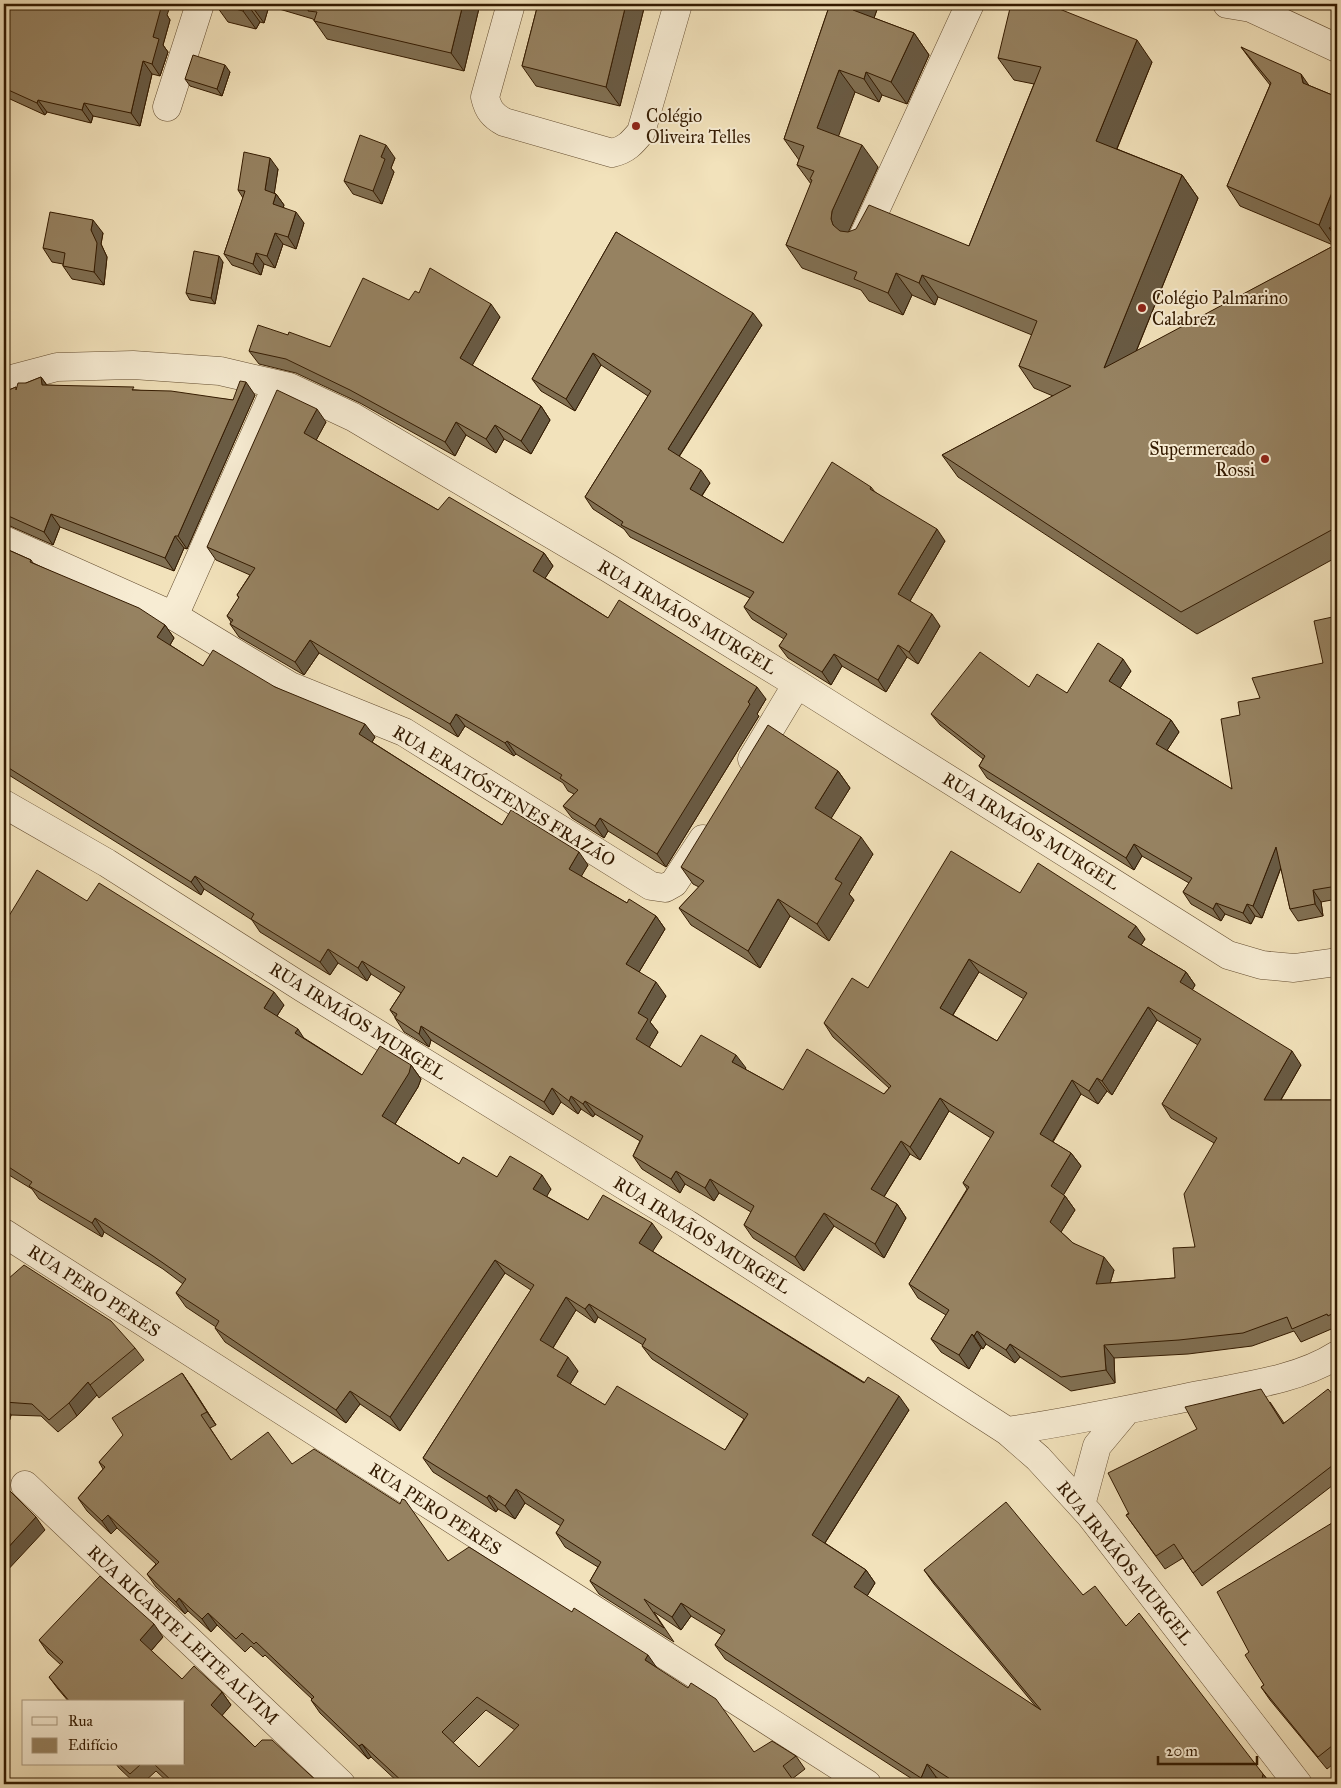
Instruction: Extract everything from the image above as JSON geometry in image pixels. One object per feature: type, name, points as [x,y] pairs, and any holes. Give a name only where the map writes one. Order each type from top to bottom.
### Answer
[{"type":"street","points":[[167,107],[200,4]]},
{"type":"street","points":[[511,4],[485,97],[487,106],[494,117],[504,122],[612,153],[622,151],[633,143],[640,132],[678,4]]},
{"type":"street","points":[[862,239],[970,4]]},
{"type":"street","points":[[1242,5],[1337,48]]},
{"type":"street","name":"RUA IRMÃOS MURGEL","points":[[4,380],[57,367],[133,365],[220,371],[289,387],[353,417],[798,684],[1228,955],[1262,965],[1294,968],[1337,962]]},
{"type":"street","points":[[174,616],[277,385]]},
{"type":"street","name":"RUA ERATÓSTENES FRAZÃO","points":[[4,540],[174,616],[290,686],[404,732],[652,886],[665,888],[674,883],[683,872],[718,815]]},
{"type":"street","points":[[738,782],[798,684]]},
{"type":"street","name":"RUA IRMÃOS MURGEL","points":[[4,804],[107,862],[311,993],[688,1224],[1007,1431],[1038,1458],[1081,1505],[1298,1784]]},
{"type":"street","name":"RUA PERO PERES","points":[[4,1233],[867,1784]]},
{"type":"street","points":[[1007,1431],[1071,1422],[1270,1380],[1325,1362],[1337,1354]]},
{"type":"street","points":[[1081,1505],[1097,1446],[1127,1410]]},
{"type":"street","name":"RUA RICARTE LEITE ALVIM","points":[[25,1486],[341,1784]]},
{"type":"building","points":[[4,4],[158,4],[157,6],[161,8],[153,37],[159,39],[152,64],[143,61],[131,113],[84,103],[82,110],[38,100],[37,103],[4,88],[7,69],[4,68]]},
{"type":"building","points":[[217,4],[247,4],[243,11]]},
{"type":"building","points":[[310,4],[463,4],[451,53],[314,21],[317,12],[308,11]]},
{"type":"building","points":[[538,4],[626,4],[606,87],[522,66]]},
{"type":"building","points":[[830,4],[855,4],[853,10],[914,33],[891,82],[866,72],[864,79],[839,70],[817,128],[862,145],[832,211],[831,219],[833,225],[840,231],[848,232],[856,229],[869,205],[969,246],[1041,67],[998,58],[1011,4],[1047,4],[1137,40],[1096,141],[1182,175],[1104,368],[1337,244],[1337,527],[1181,612],[942,455],[1071,386],[1019,366],[1037,321],[922,275],[919,283],[896,273],[888,293],[854,279],[857,272],[786,245],[814,171],[797,165],[804,146],[784,139]]},
{"type":"building","points":[[1241,47],[1301,74],[1303,83],[1337,97],[1337,180],[1319,225],[1227,186],[1271,83]]},
{"type":"building","points":[[193,55],[225,65],[217,89],[185,79]]},
{"type":"building","points":[[360,135],[386,145],[381,157],[385,159],[373,191],[344,181]]},
{"type":"building","points":[[244,152],[270,158],[265,190],[276,194],[273,204],[296,212],[288,237],[275,233],[267,256],[256,253],[253,264],[224,254],[245,191],[238,190]]},
{"type":"building","points":[[50,212],[93,220],[91,230],[97,243],[94,272],[63,266],[65,253],[43,248]]},
{"type":"building","points":[[1337,223],[1337,231],[1329,228]]},
{"type":"building","points":[[616,232],[753,313],[668,449],[701,470],[690,489],[783,543],[832,462],[871,487],[870,489],[937,529],[898,594],[932,614],[909,652],[898,645],[878,680],[834,654],[822,672],[779,646],[787,634],[744,607],[754,592],[621,525],[623,522],[585,497],[651,391],[593,353],[566,399],[532,379]]},
{"type":"building","points":[[194,251],[219,256],[211,298],[186,293]]},
{"type":"building","points":[[430,268],[491,304],[460,358],[541,406],[521,441],[495,425],[486,439],[456,422],[445,442],[350,390],[286,359],[249,351],[258,325],[288,335],[289,332],[330,347],[363,278],[409,300],[415,291],[419,293]]},
{"type":"building","points":[[41,377],[42,385],[134,387],[132,390],[171,391],[233,400],[240,381],[246,382],[178,536],[175,536],[165,558],[51,514],[44,532],[4,514],[4,392],[16,387],[16,390],[18,383],[26,383]]},
{"type":"building","points":[[277,390],[317,409],[304,433],[438,510],[449,497],[544,553],[533,571],[608,618],[619,600],[757,687],[748,702],[750,704],[657,854],[600,818],[595,826],[563,806],[578,790],[560,778],[562,775],[507,741],[505,743],[456,714],[450,724],[310,640],[295,662],[230,624],[233,620],[227,616],[239,597],[237,595],[255,568],[207,547]]},
{"type":"building","points":[[4,548],[31,560],[30,562],[139,608],[165,625],[157,637],[203,666],[213,650],[275,687],[365,724],[359,734],[502,825],[511,810],[579,852],[569,869],[627,903],[629,899],[656,916],[626,964],[656,982],[638,1013],[648,1019],[636,1039],[681,1067],[701,1035],[736,1055],[732,1062],[783,1090],[807,1049],[884,1094],[891,1086],[824,1023],[852,978],[868,988],[951,851],[1020,893],[1038,863],[1136,926],[1128,937],[1186,972],[1180,982],[1292,1051],[1264,1100],[1337,1100],[1337,1311],[1292,1329],[1287,1317],[1243,1333],[1104,1345],[1106,1370],[1061,1377],[1010,1344],[1006,1350],[977,1331],[974,1336],[972,1334],[959,1355],[931,1339],[949,1310],[909,1284],[969,1187],[963,1183],[994,1132],[940,1098],[910,1147],[901,1141],[871,1189],[897,1204],[875,1244],[824,1213],[795,1257],[744,1225],[754,1206],[710,1179],[705,1188],[676,1171],[671,1179],[633,1156],[643,1136],[585,1101],[583,1104],[571,1096],[569,1101],[552,1088],[544,1102],[421,1026],[419,1034],[395,1018],[397,1014],[390,1010],[405,987],[362,961],[358,968],[328,949],[320,962],[251,919],[254,914],[195,876],[191,882],[4,765]],"holes":[[[969,959],[1027,993],[997,1041],[940,1008]],[[1148,1007],[1201,1039],[1162,1104],[1217,1138],[1184,1194],[1195,1247],[1173,1248],[1175,1278],[1096,1284],[1104,1257],[1073,1243],[1050,1222],[1065,1196],[1051,1186],[1071,1153],[1040,1134],[1072,1080],[1089,1091],[1097,1078],[1102,1081]]]},
{"type":"building","points":[[1337,616],[1337,886],[1313,890],[1315,904],[1290,909],[1276,847],[1253,906],[1247,904],[1243,913],[1216,903],[1213,909],[1183,892],[1192,878],[1134,844],[1126,858],[979,766],[985,756],[931,714],[980,652],[1029,687],[1037,674],[1067,693],[1098,643],[1123,659],[1109,681],[1171,720],[1156,744],[1232,789],[1221,719],[1240,715],[1238,702],[1260,698],[1252,678],[1323,663],[1314,621]]},
{"type":"building","points":[[768,725],[838,771],[815,808],[861,837],[835,879],[842,883],[817,924],[778,899],[748,951],[679,908],[704,881],[681,867]]},
{"type":"building","points":[[37,870],[87,901],[99,883],[274,992],[264,1008],[298,1029],[295,1033],[362,1075],[380,1046],[411,1065],[409,1073],[382,1116],[459,1164],[463,1157],[497,1177],[510,1156],[542,1175],[533,1189],[588,1220],[603,1195],[652,1223],[639,1243],[864,1383],[868,1377],[899,1396],[812,1535],[866,1570],[854,1587],[1041,1710],[924,1570],[1006,1502],[1083,1595],[1095,1586],[1126,1626],[1139,1613],[1263,1774],[1261,1784],[958,1784],[927,1764],[921,1778],[715,1645],[725,1630],[681,1603],[672,1617],[644,1599],[664,1628],[590,1581],[601,1562],[556,1533],[564,1520],[516,1489],[505,1506],[489,1495],[487,1498],[423,1458],[534,1285],[495,1260],[390,1417],[350,1391],[336,1410],[215,1328],[219,1321],[176,1293],[186,1279],[95,1218],[92,1223],[29,1186],[32,1182],[4,1164],[4,924]],"holes":[[[566,1297],[585,1309],[589,1304],[646,1339],[642,1346],[748,1414],[725,1450],[617,1386],[605,1405],[557,1376],[568,1357],[540,1340]]]},
{"type":"building","points":[[24,1265],[111,1321],[135,1348],[90,1385],[88,1382],[69,1403],[49,1420],[32,1404],[4,1402],[4,1275],[8,1279]]},
{"type":"building","points":[[182,1373],[207,1412],[201,1415],[231,1460],[268,1432],[292,1464],[314,1449],[400,1504],[402,1499],[405,1500],[448,1561],[469,1547],[572,1612],[574,1608],[648,1655],[645,1660],[688,1688],[691,1683],[716,1699],[754,1752],[772,1741],[796,1756],[783,1766],[796,1784],[405,1784],[362,1744],[359,1746],[311,1700],[314,1697],[256,1642],[254,1644],[242,1633],[236,1639],[208,1613],[202,1619],[179,1598],[176,1602],[147,1574],[159,1562],[108,1515],[102,1521],[78,1498],[105,1467],[99,1462],[123,1435],[112,1418]],"holes":[[[477,1697],[519,1725],[479,1767],[442,1732]]]},
{"type":"building","points":[[1261,1389],[1283,1424],[1328,1389],[1334,1396],[1337,1394],[1337,1462],[1193,1573],[1174,1544],[1156,1556],[1126,1515],[1129,1514],[1108,1473],[1197,1429],[1185,1407]]},
{"type":"building","points":[[4,1485],[36,1517],[4,1552]]},
{"type":"building","points":[[1337,1520],[1337,1742],[1318,1757],[1261,1687],[1264,1685],[1245,1655],[1249,1652],[1217,1592]]},
{"type":"building","points":[[100,1576],[154,1624],[140,1640],[182,1679],[194,1666],[222,1692],[211,1705],[255,1747],[262,1740],[272,1740],[320,1784],[175,1784],[156,1766],[185,1766],[185,1700],[68,1700],[49,1677],[63,1662],[39,1640]]},
{"type":"building","points":[[121,1766],[139,1766],[130,1774]]},
{"type":"place","name":"Colégio Oliveira Telles","points":[[636,126]]},
{"type":"place","name":"Colégio Palmarino Calabrez","points":[[1142,308]]},
{"type":"place","name":"Supermercado Rossi","points":[[1265,459]]}]
